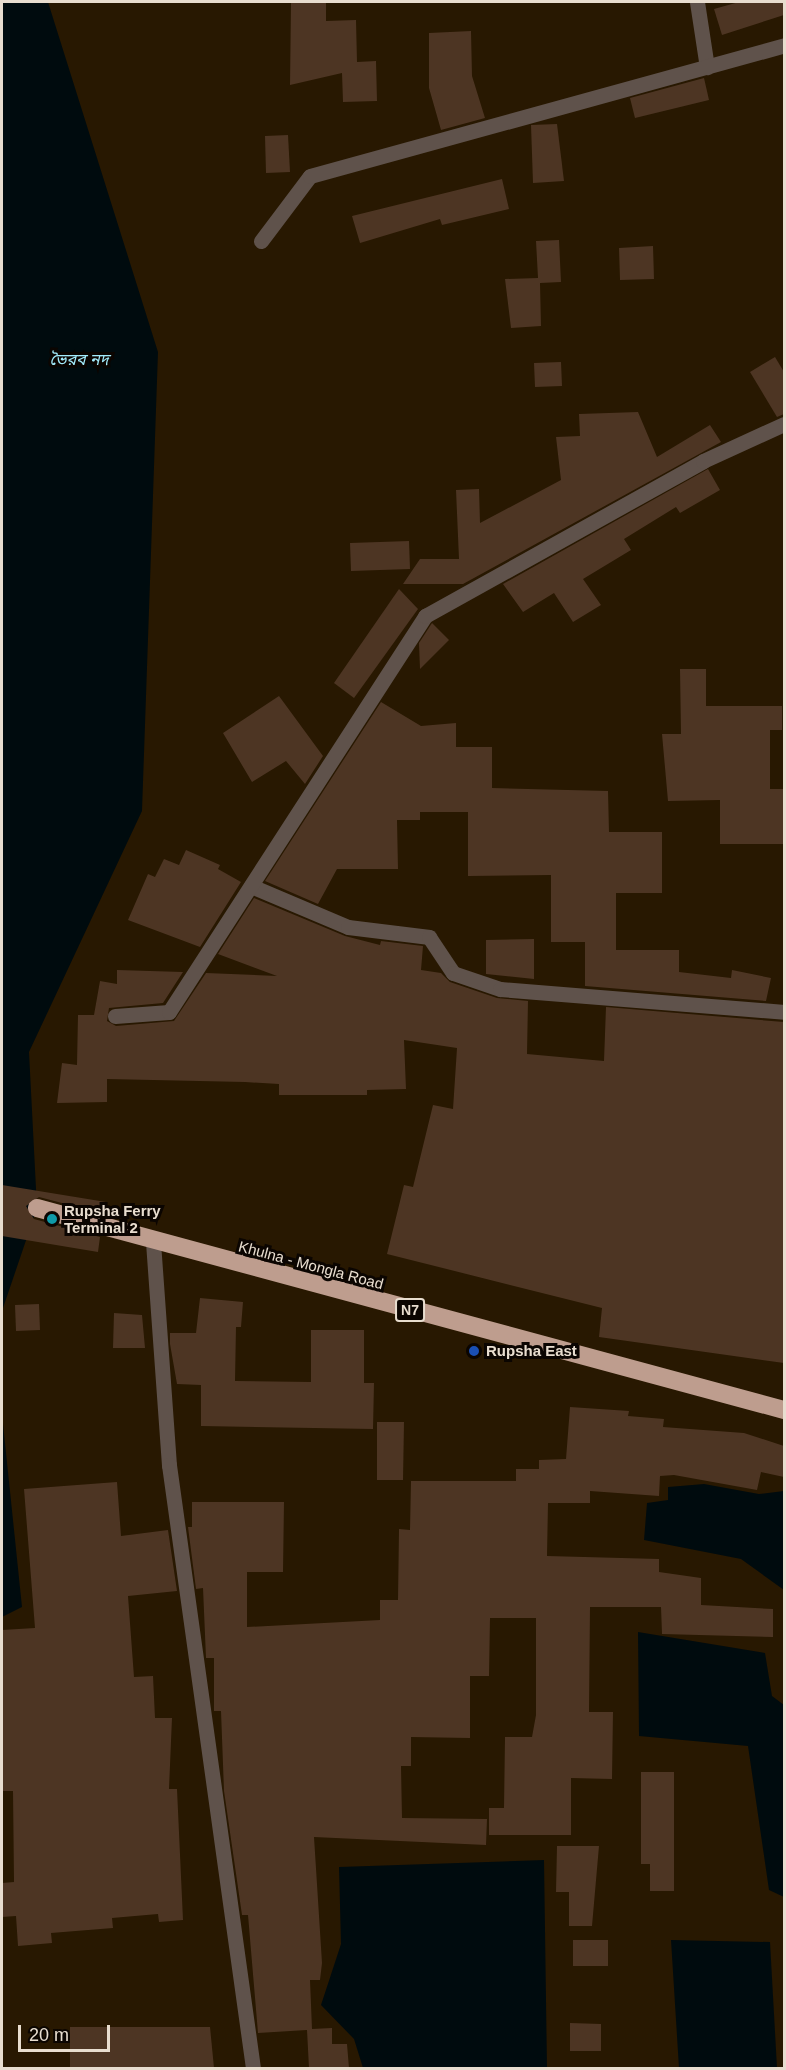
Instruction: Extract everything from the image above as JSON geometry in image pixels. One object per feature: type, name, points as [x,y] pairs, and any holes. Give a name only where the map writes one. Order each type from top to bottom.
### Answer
[{"type":"highway","name":"Khulna - Mongla Road","points":[[37,1208],[153,1242],[784,1410]]},
{"type":"street","points":[[697,2],[707,67]]},
{"type":"street","points":[[261,241],[310,176],[784,45]]},
{"type":"street","points":[[115,1016],[169,1012],[425,616],[703,461],[784,424]]},
{"type":"street","points":[[251,886],[348,927],[429,937],[453,973],[500,989],[784,1012]]},
{"type":"street","points":[[153,1242],[169,1465],[254,2068]]},
{"type":"water","name":"ভৈরব নদ","points":[[2,2],[48,2],[158,352],[142,811],[29,1052],[37,1208],[2,1311]]},
{"type":"water","points":[[2,1414],[22,1607],[2,1617]]},
{"type":"water","points":[[704,1484],[759,1494],[784,1491],[784,1590],[741,1559],[644,1540],[647,1503],[668,1500],[668,1487]]},
{"type":"water","points":[[638,1632],[765,1653],[772,1696],[784,1705],[784,1897],[769,1890],[748,1746],[639,1736]]},
{"type":"water","points":[[544,1860],[547,2068],[363,2068],[354,2039],[321,2005],[341,1944],[339,1867]]},
{"type":"water","points":[[671,1940],[770,1942],[777,2068],[679,2068]]},
{"type":"building","points":[[291,2],[326,2],[326,21],[356,20],[357,62],[376,61],[377,101],[343,102],[342,73],[290,85]]},
{"type":"building","points":[[739,2],[784,2],[784,15],[722,35],[714,9]]},
{"type":"building","points":[[471,31],[472,76],[485,118],[441,130],[429,88],[429,33]]},
{"type":"building","points":[[704,78],[709,100],[635,118],[630,98]]},
{"type":"building","points":[[557,124],[564,181],[533,183],[531,125]]},
{"type":"building","points":[[288,135],[290,172],[266,173],[265,136]]},
{"type":"building","points":[[502,179],[509,209],[442,225],[440,219],[360,243],[352,216]]},
{"type":"building","points":[[559,240],[561,282],[540,283],[541,326],[511,328],[505,279],[538,278],[536,241]]},
{"type":"building","points":[[653,246],[654,279],[620,280],[619,248]]},
{"type":"building","points":[[775,357],[784,372],[784,414],[777,417],[750,372]]},
{"type":"building","points":[[561,362],[562,386],[535,387],[534,363]]},
{"type":"building","points":[[638,412],[657,457],[710,425],[721,442],[463,584],[403,584],[420,559],[459,559],[456,490],[479,489],[480,523],[561,480],[556,437],[580,436],[579,414]]},
{"type":"building","points":[[708,469],[720,490],[680,513],[676,507],[624,539],[631,550],[583,579],[601,605],[573,622],[554,593],[523,612],[503,584]]},
{"type":"building","points":[[409,541],[410,569],[351,571],[350,543]]},
{"type":"building","points":[[399,589],[418,609],[354,698],[334,683]]},
{"type":"building","points":[[432,623],[449,640],[420,669],[419,643]]},
{"type":"building","points":[[680,669],[706,669],[706,706],[782,706],[782,730],[770,730],[770,789],[784,789],[784,844],[720,844],[720,800],[668,801],[662,734],[681,734]]},
{"type":"building","points":[[279,696],[323,756],[305,784],[286,761],[252,782],[223,733]]},
{"type":"building","points":[[381,702],[421,726],[456,723],[456,747],[492,747],[492,788],[608,791],[609,832],[662,832],[662,893],[616,893],[616,950],[679,950],[679,972],[731,978],[732,970],[771,978],[766,1001],[585,986],[585,942],[551,942],[551,875],[468,876],[468,812],[420,812],[420,820],[397,820],[398,869],[337,869],[318,904],[265,881]]},
{"type":"building","points":[[186,850],[220,865],[218,869],[241,882],[200,947],[128,920],[148,874],[155,877],[164,859],[179,865]]},
{"type":"building","points":[[254,898],[345,936],[380,945],[381,941],[423,946],[421,970],[441,973],[450,982],[497,998],[528,1001],[527,1054],[604,1061],[606,1007],[784,1022],[784,1363],[599,1337],[602,1308],[387,1254],[404,1185],[413,1187],[433,1105],[453,1109],[457,1048],[404,1040],[406,1089],[367,1090],[367,1095],[279,1095],[279,1084],[107,1079],[107,1102],[57,1103],[62,1063],[77,1065],[78,1015],[94,1015],[100,981],[117,984],[117,970],[183,972],[163,1003],[109,1008],[107,1021],[116,1026],[174,1021],[206,973],[277,976],[218,954]]},
{"type":"building","points":[[534,939],[534,979],[486,974],[486,940]]},
{"type":"building","name":"Rupsha Ferry Terminal 2","points":[[2,1185],[106,1202],[104,1214],[39,1197],[26,1206],[34,1219],[100,1237],[98,1252],[2,1236]]},
{"type":"building","points":[[200,1298],[243,1302],[241,1327],[236,1327],[235,1381],[311,1382],[311,1330],[364,1330],[364,1383],[374,1383],[373,1429],[201,1426],[201,1385],[177,1384],[170,1344],[170,1333],[196,1333]]},
{"type":"building","points":[[39,1304],[40,1330],[16,1331],[15,1305]]},
{"type":"building","points":[[114,1313],[142,1315],[145,1348],[113,1348]]},
{"type":"building","points":[[570,1407],[629,1411],[628,1416],[664,1419],[663,1427],[744,1433],[784,1446],[784,1477],[761,1472],[757,1490],[674,1475],[660,1476],[659,1496],[590,1491],[590,1503],[548,1503],[547,1556],[659,1559],[659,1572],[701,1578],[701,1605],[773,1609],[773,1637],[662,1634],[661,1607],[590,1607],[589,1712],[613,1712],[612,1779],[571,1778],[571,1835],[489,1835],[489,1808],[504,1808],[505,1737],[532,1737],[536,1715],[536,1618],[490,1618],[489,1676],[470,1676],[470,1738],[411,1737],[411,1766],[401,1766],[402,1818],[487,1819],[486,1845],[314,1837],[322,1963],[320,1980],[310,1980],[312,2029],[332,2028],[332,2044],[347,2044],[349,2068],[309,2068],[307,2030],[258,2033],[248,1915],[242,1915],[224,1791],[221,1711],[214,1711],[214,1658],[206,1658],[203,1588],[196,1589],[188,1527],[192,1527],[192,1502],[284,1502],[283,1572],[247,1572],[247,1627],[380,1620],[380,1600],[398,1600],[399,1529],[410,1530],[411,1481],[516,1481],[516,1469],[539,1469],[539,1460],[566,1459]]},
{"type":"building","points":[[377,1422],[404,1422],[403,1480],[377,1480]]},
{"type":"building","points":[[117,1482],[121,1536],[168,1530],[177,1591],[128,1596],[134,1677],[153,1676],[155,1718],[172,1718],[169,1789],[177,1789],[183,1920],[159,1922],[158,1914],[112,1918],[113,1928],[51,1933],[52,1943],[18,1946],[16,1916],[2,1917],[2,1883],[14,1882],[13,1791],[2,1791],[2,1630],[35,1628],[24,1489]]},
{"type":"building","points":[[641,1772],[674,1772],[674,1891],[650,1891],[650,1864],[641,1864]]},
{"type":"building","points":[[557,1846],[599,1846],[592,1926],[569,1926],[569,1892],[556,1892]]},
{"type":"building","points":[[573,1940],[608,1940],[608,1966],[573,1966]]},
{"type":"building","points":[[570,2023],[601,2024],[601,2051],[570,2051]]},
{"type":"building","points":[[70,2027],[210,2027],[214,2068],[70,2068]]},
{"type":"place","name":"Rupsha Ferry Terminal 2","points":[[52,1219]]},
{"type":"place","name":"Rupsha East","points":[[474,1351]]}]
